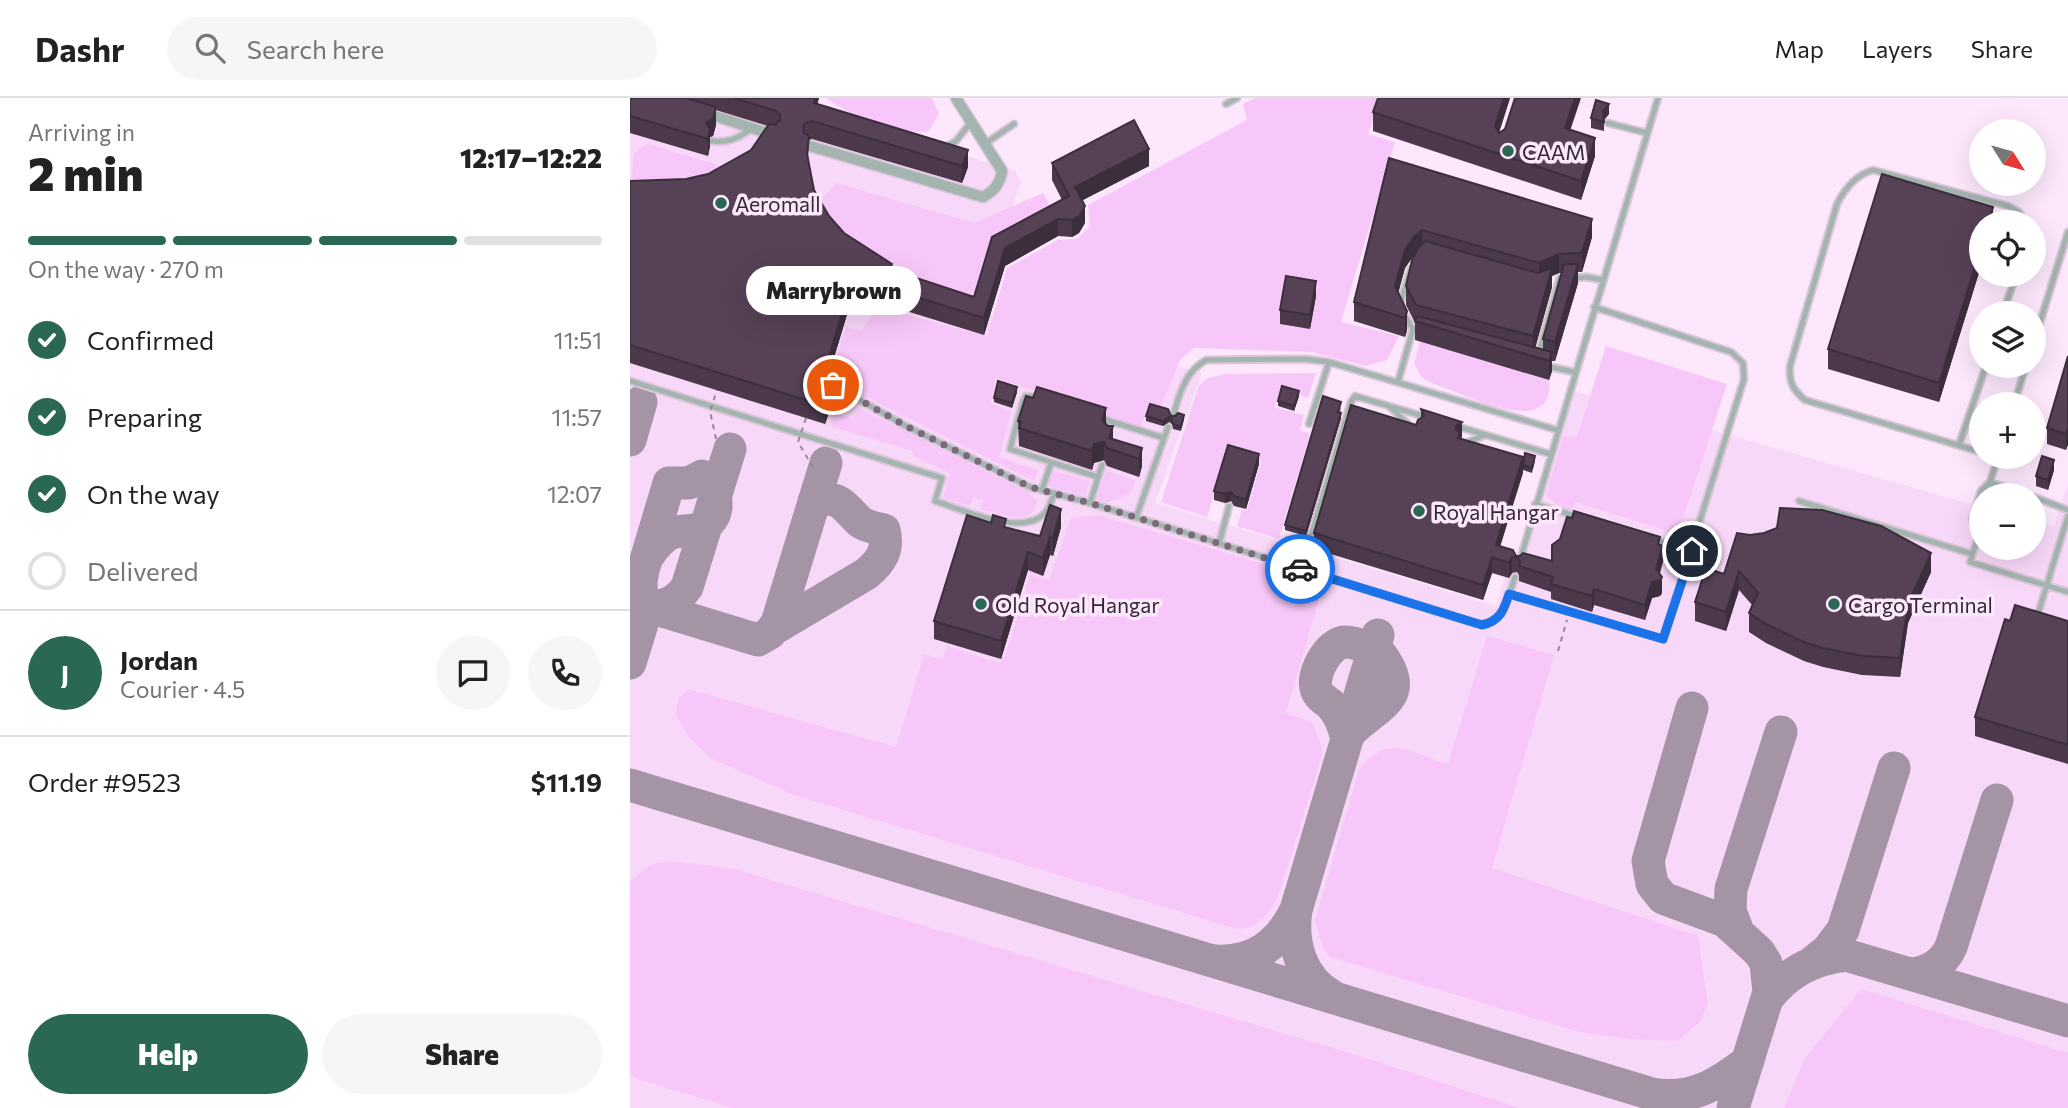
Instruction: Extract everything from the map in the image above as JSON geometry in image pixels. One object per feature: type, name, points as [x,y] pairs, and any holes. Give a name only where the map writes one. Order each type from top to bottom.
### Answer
[{"type":"street","points":[[810,146],[983,197],[997,187],[1002,171],[956,98]]},
{"type":"street","points":[[692,109],[773,135]]},
{"type":"lane","points":[[1226,104],[1237,98]]},
{"type":"lane","points":[[1518,567],[1574,372],[1658,98]]},
{"type":"lane","points":[[934,149],[950,146],[971,122]]},
{"type":"lane","points":[[1608,123],[1647,134]]},
{"type":"lane","points":[[986,143],[1014,124]]},
{"type":"lane","points":[[711,141],[738,139],[753,127]]},
{"type":"lane","points":[[1969,448],[1805,400],[1795,392],[1790,381],[1790,366],[1843,192],[1861,174],[1873,170],[2016,210]]},
{"type":"lane","points":[[2046,303],[2068,232]]},
{"type":"lane","points":[[1398,382],[1413,329],[1400,306],[1414,260]]},
{"type":"lane","points":[[1550,283],[1560,278],[1587,277],[1602,280]]},
{"type":"lane","points":[[1560,278],[1536,363],[1574,372]]},
{"type":"lane","points":[[1509,594],[1663,639],[1744,379],[1743,363],[1731,352],[1594,307]]},
{"type":"lane","points":[[1413,329],[1426,332]]},
{"type":"lane","points":[[1173,416],[1183,382],[1193,368],[1206,360],[1305,359],[1329,362],[1557,430]]},
{"type":"lane","points":[[1309,424],[1329,362]]},
{"type":"lane","points":[[1959,445],[1982,378]]},
{"type":"lane","points":[[630,381],[942,478],[934,501],[1002,522],[1021,524],[1035,520],[1044,514],[1054,493]]},
{"type":"lane","points":[[833,385],[906,426],[1030,487],[1090,503],[1482,625],[1498,618],[1504,610],[1515,577]]},
{"type":"lane","points":[[1044,399],[1026,396],[1010,446],[1013,451],[1098,477]]},
{"type":"lane","points":[[1310,538],[1355,396],[1437,420]]},
{"type":"lane","points":[[1388,405],[1411,427]]},
{"type":"lane","points":[[1092,415],[1164,438]]},
{"type":"lane","points":[[1113,431],[1116,423]]},
{"type":"lane","points":[[1449,424],[1550,454]]},
{"type":"lane","points":[[1136,518],[1168,427]]},
{"type":"lane","points":[[1461,443],[1486,435]]},
{"type":"lane","points":[[1042,490],[1051,463]]},
{"type":"lane","points":[[1090,503],[1102,465]]},
{"type":"lane","points":[[1993,483],[1990,482],[1994,469]]},
{"type":"lane","points":[[1798,501],[1969,553]]},
{"type":"lane","points":[[2046,502],[2068,510]]},
{"type":"lane","points":[[1535,504],[1587,520]]},
{"type":"lane","points":[[1219,544],[1229,506]]},
{"type":"lane","points":[[2035,624],[2068,516]]},
{"type":"lane","points":[[1653,539],[1692,551]]},
{"type":"lane","points":[[1970,560],[2068,592]]},
{"type":"path","points":[[716,439],[710,411],[718,389]]},
{"type":"path","points":[[807,417],[798,442],[814,469]]},
{"type":"path","points":[[1558,651],[1569,613]]},
{"type":"shaded area","points":[[630,98],[781,98],[1015,171],[1021,182],[976,311],[1202,373],[1155,503],[1496,606],[1509,564],[1522,568],[1575,391],[1969,504],[1969,560],[2046,560],[2046,525],[2054,527],[2068,484],[2068,1108],[630,1108]]},
{"type":"shaded area","points":[[826,98],[932,98],[939,114],[928,132],[901,129],[861,118]]},
{"type":"shaded area","points":[[1255,98],[1380,98],[1368,134],[1395,142],[1341,322],[1399,336],[1387,360],[1365,366],[1312,352],[1194,348],[1180,360],[1161,407],[1147,407],[1141,427],[996,378],[991,403],[1011,412],[999,457],[1038,470],[1034,481],[852,390],[858,375],[833,368],[846,327],[861,331],[878,307],[987,336],[1007,268],[1058,240],[1077,239],[1090,226],[1088,205],[1247,120],[1243,104]]},
{"type":"shaded area","points":[[649,144],[732,169],[630,197],[634,155],[638,149]]},
{"type":"shaded area","points":[[837,183],[974,223],[1043,193],[1056,217],[991,253],[973,309],[894,286],[845,244],[818,201]]},
{"type":"shaded area","points":[[1420,341],[1549,380],[1548,397],[1540,407],[1528,411],[1513,410],[1496,407],[1430,382],[1422,377],[1414,364]]},
{"type":"shaded area","points":[[1606,346],[1727,384],[1678,534],[1575,502],[1572,512],[1560,508],[1546,495],[1563,436],[1577,437]]},
{"type":"shaded area","points":[[1316,373],[1308,398],[1282,389],[1274,407],[1304,415],[1300,430],[1310,434],[1279,539],[1237,526],[1242,510],[1247,510],[1261,461],[1227,453],[1207,517],[1161,502],[1199,385],[1208,378],[1225,374]]},
{"type":"shaded area","points":[[859,408],[1028,492],[1037,501],[1034,510],[1022,517],[1005,516],[980,509],[983,501],[974,497],[970,506],[943,498],[950,473],[913,456],[912,451],[830,426],[834,412],[853,419]]},
{"type":"shaded area","points":[[1053,470],[1090,481],[1086,495],[1081,496],[1048,486]]},
{"type":"shaded area","points":[[1106,470],[1136,481],[1130,494],[1106,503],[1096,500]]},
{"type":"shaded area","points":[[1099,515],[1324,582],[1286,713],[1312,722],[1322,747],[1321,759],[1278,897],[1267,915],[1251,926],[1237,929],[794,795],[710,758],[688,736],[676,715],[678,699],[688,689],[896,747],[924,654],[943,659],[947,646],[999,663],[1005,657],[1030,574],[1049,580],[1071,518]]},
{"type":"shaded area","points":[[1487,636],[1554,655],[1492,868],[1698,936],[1708,1004],[1700,1022],[1677,1041],[1628,1039],[1579,1032],[1330,957],[1323,948],[1315,920],[1359,770],[1380,751],[1391,748],[1411,751],[1448,764]]},
{"type":"shaded area","points":[[668,861],[731,868],[1363,1057],[1520,1108],[733,1108],[637,1079],[630,1073],[630,882],[650,865]]},
{"type":"shaded area","points":[[1861,989],[2068,1053],[2068,1108],[1784,1108],[1805,1058]]},
{"type":"building","points":[[630,98],[686,98],[716,107],[713,118],[706,123],[710,129],[708,139],[630,116]]},
{"type":"building","points":[[734,98],[815,98],[814,103],[968,150],[962,166],[812,121],[805,123],[803,127],[804,133],[809,136],[807,154],[814,190],[829,216],[844,233],[892,264],[889,269],[974,297],[992,237],[1069,196],[1052,163],[1134,120],[1149,149],[1075,187],[1085,206],[1079,216],[1072,220],[1058,219],[1005,248],[984,318],[877,285],[876,287],[852,281],[820,386],[831,389],[825,406],[630,345],[630,181],[686,179],[708,174],[751,150],[769,124],[775,125],[780,120],[780,115],[776,111]]},
{"type":"building","name":"CAAM","points":[[1378,98],[1504,98],[1495,126],[1499,133],[1505,129],[1515,98],[1575,98],[1565,128],[1595,138],[1581,181],[1373,112]]},
{"type":"building","points":[[1596,100],[1609,104],[1603,111],[1604,122],[1591,118]]},
{"type":"building","points":[[1389,158],[1592,219],[1582,253],[1559,254],[1539,263],[1422,230],[1405,250],[1395,286],[1407,311],[1405,318],[1354,302]]},
{"type":"building","points":[[1882,174],[1993,207],[1992,210],[1969,210],[1969,286],[1939,383],[1828,349]]},
{"type":"building","points":[[1425,241],[1538,273],[1552,268],[1533,336],[1416,305],[1406,286],[1412,260]]},
{"type":"building","points":[[1564,264],[1578,264],[1555,342],[1543,339]]},
{"type":"building","points":[[1286,276],[1316,281],[1310,315],[1280,310]]},
{"type":"building","points":[[1417,316],[1552,352],[1549,361],[1415,321]]},
{"type":"building","points":[[2068,356],[2068,428],[2066,434],[2047,428]]},
{"type":"building","points":[[998,381],[1017,387],[1012,403],[994,398]]},
{"type":"building","points":[[1282,386],[1299,391],[1294,406],[1278,401]]},
{"type":"building","points":[[1037,387],[1106,408],[1102,420],[1108,426],[1113,426],[1109,438],[1142,448],[1139,459],[1107,448],[1104,442],[1094,444],[1092,451],[1019,428],[1021,422],[1018,421],[1026,396],[1033,398]]},
{"type":"building","points":[[1323,396],[1341,402],[1338,412],[1341,413],[1306,531],[1285,525]]},
{"type":"building","points":[[1150,404],[1168,409],[1171,416],[1178,413],[1184,415],[1181,427],[1173,424],[1169,417],[1163,421],[1146,416]]},
{"type":"building","name":"Royal Hangar","points":[[1351,405],[1416,425],[1424,416],[1421,409],[1462,422],[1456,426],[1456,430],[1460,432],[1458,438],[1523,457],[1496,545],[1513,550],[1516,556],[1523,553],[1552,561],[1552,545],[1560,539],[1567,517],[1572,518],[1574,511],[1660,537],[1658,544],[1663,546],[1656,569],[1662,577],[1652,582],[1645,605],[1594,589],[1592,596],[1551,584],[1553,577],[1519,566],[1517,557],[1512,557],[1509,563],[1492,557],[1483,585],[1314,533]]},
{"type":"building","points":[[1228,445],[1259,454],[1246,500],[1234,496],[1231,492],[1225,494],[1214,491]]},
{"type":"building","points":[[1525,453],[1535,456],[1532,468],[1523,465]]},
{"type":"building","points":[[2046,457],[2054,460],[2048,480],[2036,476],[2038,469],[2046,469]]},
{"type":"building","name":"Old Royal Hangar","points":[[1050,505],[1061,509],[1053,538],[1050,537],[1043,558],[1028,552],[1001,641],[934,621],[967,515],[991,523],[993,515],[1006,519],[1004,527],[1040,536]]},
{"type":"building","name":"Cargo Terminal","points":[[1780,508],[1822,510],[1881,526],[1931,553],[1908,604],[1900,658],[1862,656],[1823,648],[1766,624],[1749,613],[1758,593],[1739,571],[1726,612],[1695,602],[1706,568],[1724,574],[1737,533],[1750,535],[1777,528]]},
{"type":"building","points":[[2015,605],[2068,621],[2068,745],[1975,717],[2005,619],[2010,621]]},
{"type":"taxiway","points":[[630,440],[641,402]]},
{"type":"taxiway","points":[[645,602],[649,606],[666,604],[687,587],[730,449]]},
{"type":"taxiway","points":[[630,601],[758,640],[770,633],[777,623],[826,463]]},
{"type":"taxiway","points":[[630,663],[642,624],[643,570],[669,483],[689,483],[702,476],[715,496],[715,512],[712,518],[698,529],[667,535],[648,556]]},
{"type":"taxiway","points":[[775,628],[866,574],[880,560],[884,550],[884,530],[860,522],[835,500],[814,501]]},
{"type":"taxiway","points":[[1332,996],[1313,980],[1300,959],[1295,935],[1296,910],[1378,635]]},
{"type":"taxiway","points":[[1347,738],[1336,712],[1319,695],[1316,686],[1322,661],[1333,647],[1346,642],[1378,651],[1389,667],[1393,680],[1393,690],[1388,699],[1349,733]]},
{"type":"taxiway","points":[[1692,708],[1648,861],[1652,884],[1663,898],[1725,921],[1759,952],[1766,963],[1769,992],[1733,1108]]},
{"type":"taxiway","points":[[1737,929],[1730,911],[1731,889],[1781,732]]},
{"type":"taxiway","points":[[1814,961],[1828,950],[1843,930],[1894,768]]},
{"type":"taxiway","points":[[630,785],[1652,1094],[1671,1108]]},
{"type":"taxiway","points":[[1910,974],[1923,972],[1934,966],[1944,958],[1951,947],[1997,800]]},
{"type":"taxiway","points":[[1216,961],[1243,959],[1265,949],[1290,922],[1296,910]]},
{"type":"taxiway","points":[[1767,999],[1783,981],[1802,968],[1846,955],[2068,1021]]},
{"type":"taxiway","points":[[1652,1094],[1680,1095],[1704,1089],[1748,1061]]},
{"type":"way so far","points":[[833,385],[906,426],[1030,487],[1090,503],[1300,569]]},
{"type":"place","name":"CAAM","points":[[1508,151]]},
{"type":"place","name":"Aeromall","points":[[721,203]]},
{"type":"place","name":"Marrybrown","points":[[833,385]]},
{"type":"place","name":"Royal Hangar","points":[[1419,511]]},
{"type":"place","name":"Old Royal Hangar","points":[[981,604]]},
{"type":"place","name":"Cargo Terminal","points":[[1834,604]]},
{"type":"route","points":[[1300,569],[1482,625],[1498,618],[1504,610],[1509,594],[1663,639],[1692,551]]}]
